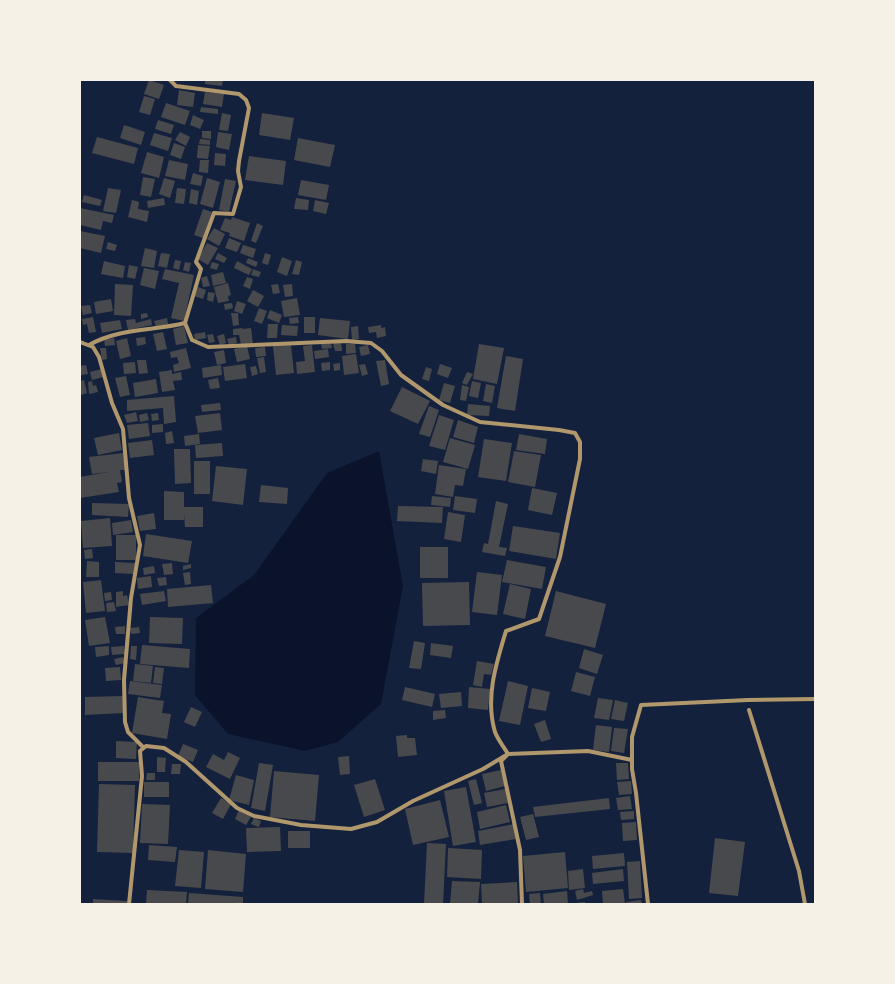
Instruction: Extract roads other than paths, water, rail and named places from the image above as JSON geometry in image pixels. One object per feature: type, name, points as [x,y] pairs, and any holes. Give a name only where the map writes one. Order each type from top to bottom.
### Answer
[{"type":"street","points":[[170,80],[176,86],[238,94],[246,100],[249,108],[239,160],[238,172],[241,187],[233,214],[214,213],[196,262],[201,269],[185,323],[192,340],[208,347],[346,341],[371,343],[382,351],[401,375],[443,405],[480,422],[575,433],[580,442],[580,459],[560,557],[539,619],[506,631],[495,666],[491,697],[492,712],[496,733],[508,754]]},
{"type":"street","points":[[89,345],[115,334],[146,329],[160,329],[185,323]]},
{"type":"street","points":[[80,342],[89,345],[99,357],[112,403],[123,429],[129,498],[140,545],[131,606],[124,680],[124,715],[128,732],[143,747]]},
{"type":"street","points":[[648,904],[632,769],[632,737],[641,705],[748,700],[815,700]]},
{"type":"street","points":[[749,710],[799,871],[805,904]]},
{"type":"street","points":[[143,747],[154,746],[164,748],[186,762],[237,808],[254,816],[301,825],[351,829],[377,822],[413,801],[483,769],[508,754],[588,751],[632,760]]},
{"type":"street","points":[[129,904],[142,776],[140,751],[143,747]]},
{"type":"street","points":[[508,754],[501,761],[520,850],[522,904]]},
{"type":"water","points":[[379,451],[403,586],[381,704],[338,742],[305,751],[228,734],[195,695],[196,618],[254,575],[327,473]]}]
